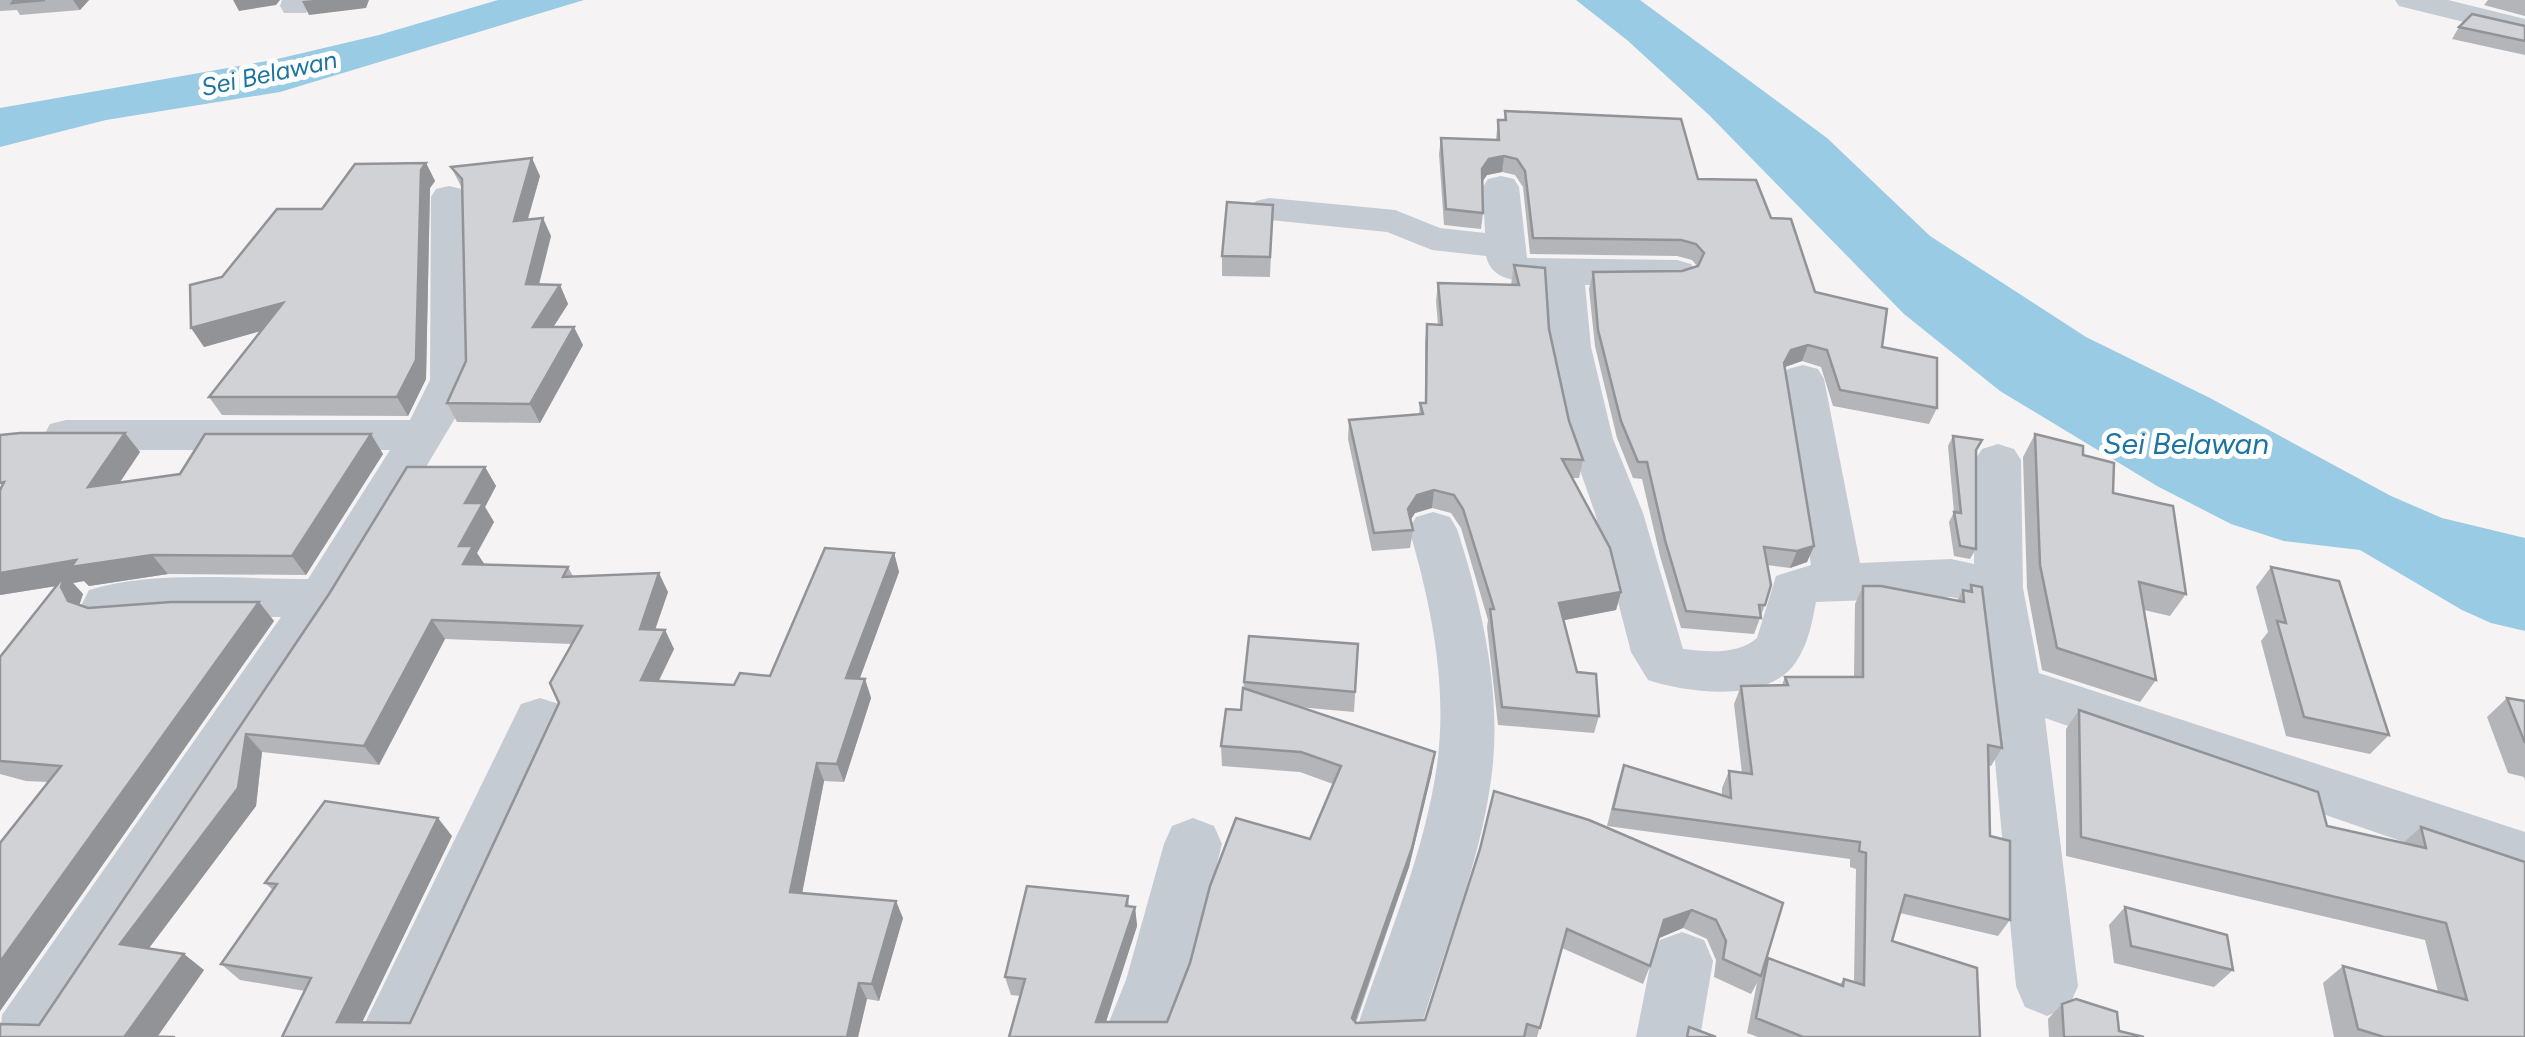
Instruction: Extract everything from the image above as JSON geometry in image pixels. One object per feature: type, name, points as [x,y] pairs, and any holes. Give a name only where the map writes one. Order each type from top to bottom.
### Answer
[{"type":"street","points":[[2410,0],[2525,28]]},
{"type":"street","points":[[1501,186],[1503,246],[1510,266],[1564,273],[1677,272]]},
{"type":"street","points":[[25,1037],[322,598],[422,435],[451,380],[449,196]]},
{"type":"street","points":[[1269,209],[1394,222],[1432,238],[1503,246]]},
{"type":"street","points":[[1564,273],[1570,346],[1591,439],[1619,513],[1657,652],[1666,665],[1708,671],[1741,669],[1765,662],[1777,649],[1794,589],[1802,584],[1951,578],[1998,588]]},
{"type":"street","points":[[1803,379],[1839,582]]},
{"type":"street","points":[[20,433],[422,435]]},
{"type":"street","points":[[1998,460],[1998,588],[2015,686],[2047,986]]},
{"type":"street","points":[[1386,1037],[1460,791],[1466,704],[1463,662],[1447,570],[1432,528]]},
{"type":"street","points":[[107,604],[187,598],[322,598]]},
{"type":"street","points":[[2015,686],[2525,858]]},
{"type":"street","points":[[390,1037],[540,720]]},
{"type":"street","points":[[1135,1037],[1158,980],[1194,844]]},
{"type":"street","points":[[1668,1037],[1682,961]]},
{"type":"water","name":"Sei Belawan","points":[[498,0],[584,0],[280,92],[106,120],[0,147],[0,108],[273,60],[379,35]]},
{"type":"water","name":"Sei Belawan","points":[[1576,0],[1640,0],[1827,138],[1930,236],[2086,337],[2210,398],[2391,496],[2442,518],[2525,538],[2525,631],[2491,623],[2462,610],[2360,550],[2284,541],[2231,524],[2157,486],[2000,391],[1904,314],[1709,115],[1627,40]]},
{"type":"building","points":[[2472,14],[2525,26],[2525,41],[2459,27]]},
{"type":"building","points":[[1505,111],[1681,119],[1698,179],[1756,180],[1771,218],[1791,219],[1815,292],[1887,309],[1882,347],[1937,358],[1937,408],[1840,390],[1827,350],[1808,345],[1791,350],[1784,363],[1814,546],[1797,551],[1764,547],[1771,585],[1765,605],[1759,605],[1761,618],[1686,611],[1647,462],[1638,462],[1621,421],[1598,330],[1593,272],[1682,271],[1698,266],[1704,253],[1696,244],[1681,240],[1533,238],[1525,171],[1517,159],[1504,156],[1489,159],[1482,169],[1483,213],[1446,209],[1441,138],[1499,140],[1498,120],[1506,120]]},
{"type":"building","points":[[532,158],[514,221],[543,218],[526,284],[560,285],[533,327],[574,327],[530,404],[447,403],[466,361],[462,179],[451,167]]},
{"type":"building","points":[[426,163],[421,170],[416,360],[397,397],[209,397],[283,303],[191,328],[190,285],[222,277],[277,209],[322,209],[355,164]]},
{"type":"building","points":[[1227,202],[1273,205],[1270,257],[1222,256]]},
{"type":"building","points":[[1514,265],[1545,268],[1549,329],[1569,421],[1583,460],[1562,459],[1610,548],[1621,592],[1559,603],[1577,672],[1596,674],[1599,716],[1502,707],[1490,609],[1494,609],[1463,509],[1454,495],[1434,490],[1417,495],[1408,509],[1413,530],[1374,533],[1349,420],[1423,414],[1420,403],[1426,403],[1427,324],[1442,325],[1438,283],[1519,285]]},
{"type":"building","points":[[125,433],[88,487],[180,474],[205,434],[371,434],[292,556],[152,555],[71,567],[76,560],[0,573],[0,490],[4,482],[0,483],[0,435]]},
{"type":"building","points":[[2035,434],[2083,446],[2083,455],[2114,463],[2113,493],[2173,506],[2186,594],[2139,582],[2156,680],[2057,648],[2040,565]]},
{"type":"building","points":[[1953,436],[1982,440],[1976,450],[1976,549],[1960,546],[1954,512],[1961,513]]},
{"type":"building","points":[[407,467],[485,467],[465,503],[483,503],[459,546],[473,546],[463,564],[568,567],[563,577],[659,573],[640,629],[665,630],[641,680],[734,685],[740,673],[770,676],[825,548],[894,553],[846,678],[865,679],[837,764],[817,763],[790,892],[896,901],[872,984],[859,983],[847,1037],[282,1037],[311,978],[221,964],[277,884],[265,883],[325,801],[438,818],[337,1022],[410,1023],[559,703],[550,683],[582,626],[432,620],[364,746],[246,734],[238,788],[120,944],[184,954],[125,1036],[175,1037],[0,1037],[0,1024],[39,1025],[329,594]]},
{"type":"building","points":[[2271,567],[2339,581],[2389,735],[2304,717],[2277,621],[2286,623]]},
{"type":"building","points":[[65,575],[61,587],[68,601],[88,608],[171,602],[259,602],[0,962],[0,843],[61,766],[0,761],[0,657]]},
{"type":"building","points":[[1971,585],[1982,587],[2002,748],[1988,745],[1990,836],[2010,841],[2010,920],[1905,895],[1892,941],[1977,968],[1980,1037],[1803,1037],[1756,1018],[1768,958],[1843,986],[1844,979],[1864,985],[1866,853],[1859,851],[1860,842],[1613,809],[1624,765],[1731,798],[1729,771],[1752,774],[1741,686],[1788,685],[1785,677],[1863,677],[1863,586],[1964,602],[1963,590],[1972,592]]},
{"type":"building","points":[[1249,636],[1358,644],[1355,692],[1244,682]]},
{"type":"building","points":[[1243,688],[1435,752],[1412,848],[1352,1018],[1356,1023],[1425,1020],[1480,849],[1494,791],[1589,820],[1783,903],[1761,976],[1723,959],[1726,941],[1716,920],[1692,910],[1664,920],[1650,966],[1567,929],[1540,1028],[1527,1024],[1524,1037],[1009,1037],[1025,979],[1005,977],[1027,886],[1128,896],[1126,906],[1135,907],[1096,1022],[1167,1022],[1236,818],[1310,839],[1341,766],[1301,752],[1221,746],[1226,709],[1241,710]]},
{"type":"building","points":[[2507,698],[2525,701],[2525,743]]},
{"type":"building","points":[[2079,710],[2318,792],[2327,826],[2426,848],[2421,827],[2525,862],[2525,1037],[2384,1037],[2358,1029],[2343,966],[2467,1000],[2446,923],[2081,837]]},
{"type":"building","points":[[2125,907],[2227,935],[2233,970],[2131,946]]},
{"type":"building","points":[[2076,999],[2117,1012],[2119,1031],[2144,1037],[2064,1037],[2062,1004]]},
{"type":"building","points":[[1689,1027],[1716,1037],[1687,1037]]}]
